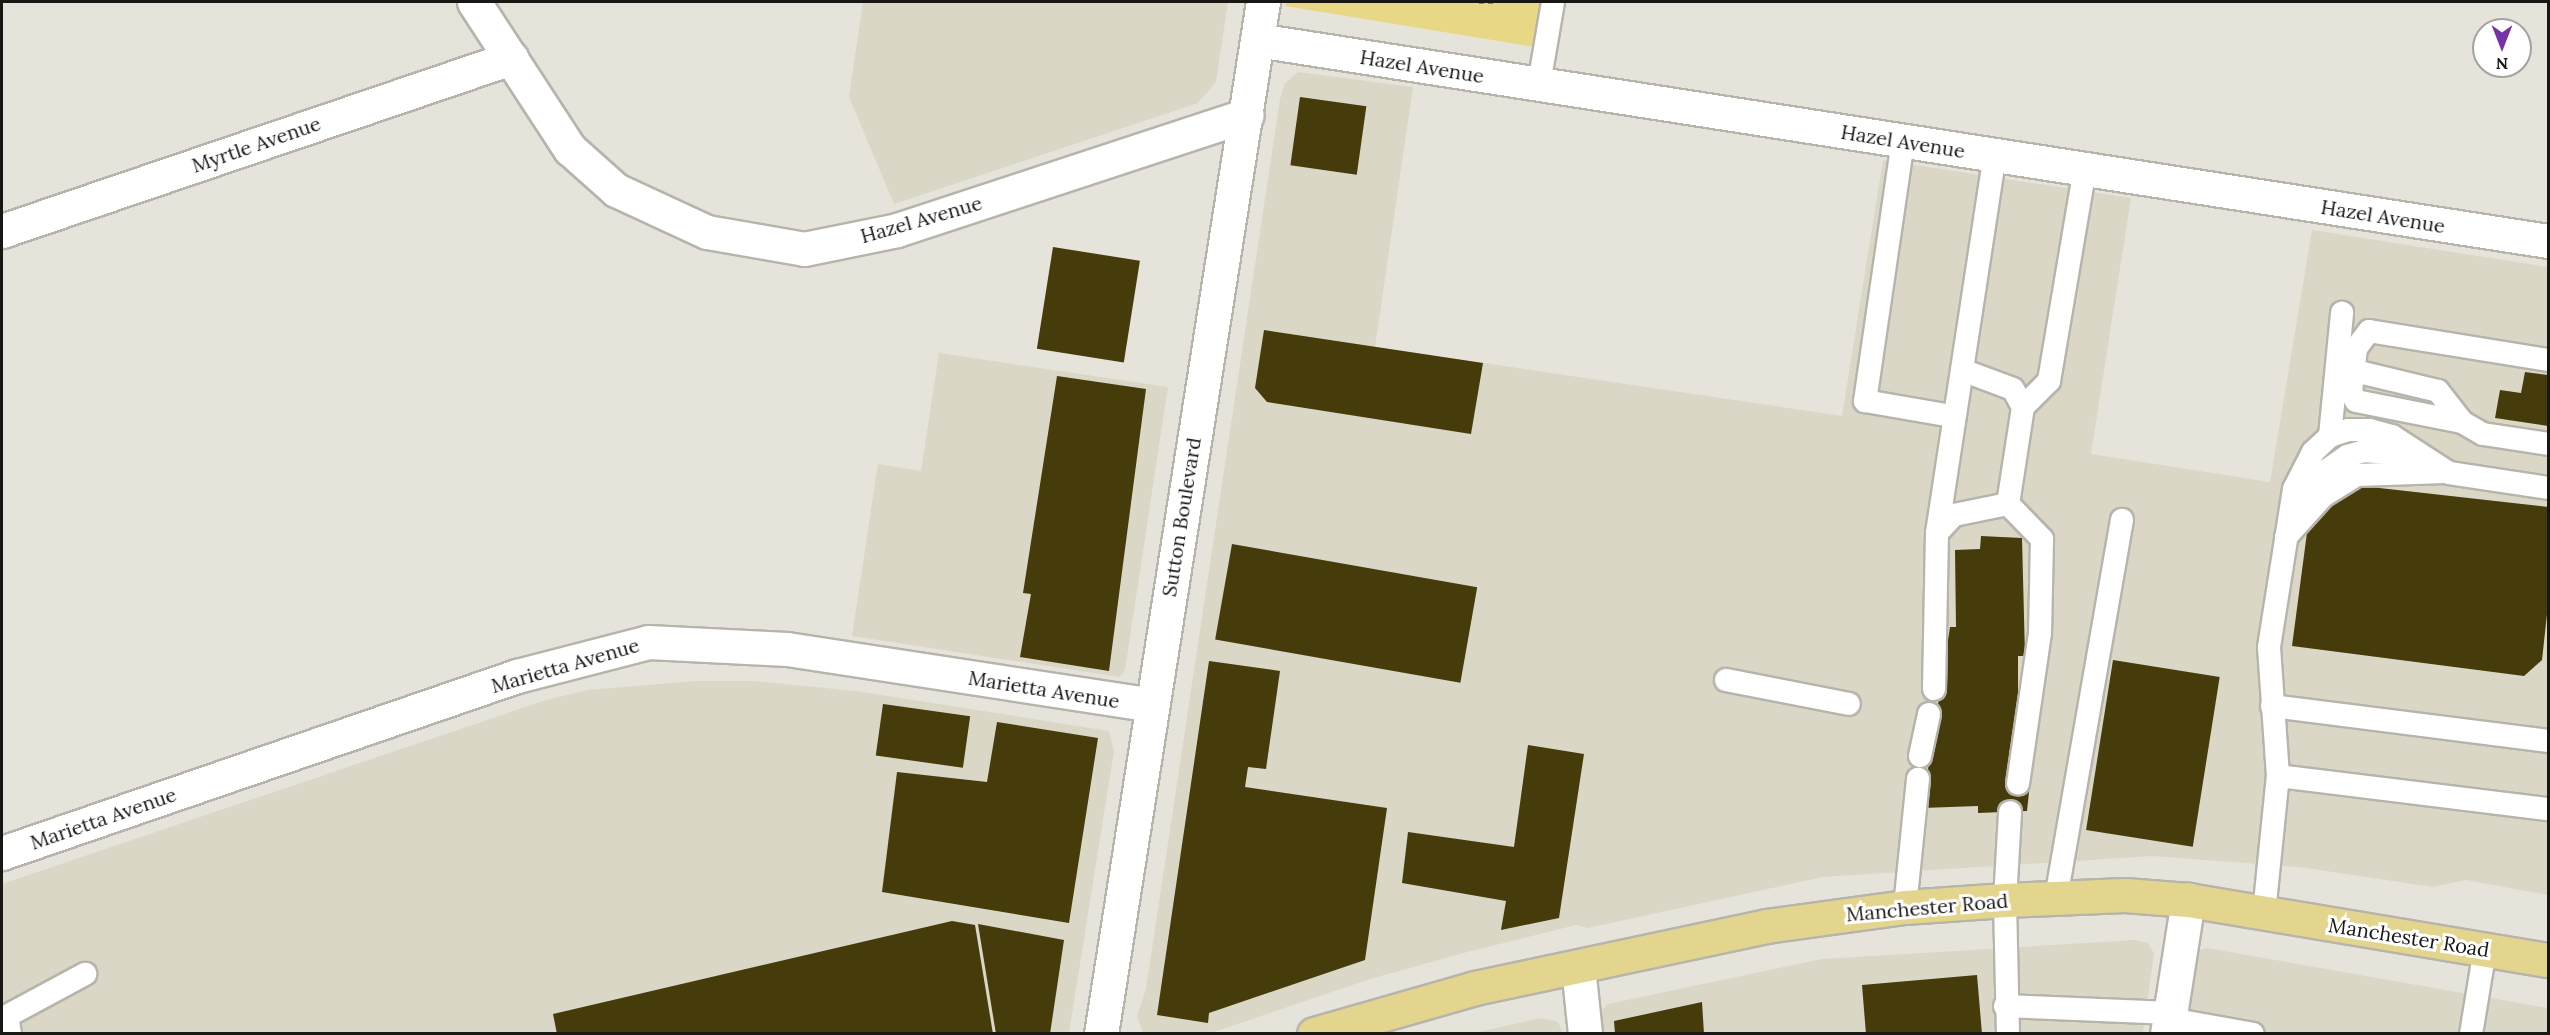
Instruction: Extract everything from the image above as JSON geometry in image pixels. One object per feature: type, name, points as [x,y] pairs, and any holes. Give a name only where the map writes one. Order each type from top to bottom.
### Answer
[{"type":"main road","name":"Manchester Road","points":[[1314,1034],[1443,996],[1766,926],[1905,907],[2005,900],[2125,895],[2188,900],[2548,960]]},
{"type":"street","name":"Hazel Avenue","points":[[474,2],[570,149],[616,190],[707,232],[804,249],[897,230],[1246,115]]},
{"type":"street","name":"Sutton Boulevard","points":[[1101,1034],[1263,2]]},
{"type":"street","name":"Hazel Avenue","points":[[1257,40],[2548,242]]},
{"type":"street","name":"Myrtle Avenue","points":[[2,231],[511,58]]},
{"type":"street","name":"Marietta Avenue","points":[[2,853],[517,676],[648,642],[787,649],[1151,705]]},
{"type":"street","points":[[2169,1022],[2188,900]]},
{"type":"street","points":[[1578,967],[1585,1034]]},
{"type":"lane","points":[[1539,84],[1553,2]]},
{"type":"lane","points":[[1903,141],[1865,402],[1952,416]]},
{"type":"lane","points":[[1934,689],[1937,533],[1952,416],[1962,370],[1995,155]]},
{"type":"lane","points":[[2008,504],[2023,407],[2049,381],[2085,169]]},
{"type":"lane","points":[[2330,436],[2342,313]]},
{"type":"lane","points":[[2548,360],[2369,331],[2356,348],[2354,367],[2359,372],[2438,391],[2462,422],[2483,434],[2548,444]]},
{"type":"lane","points":[[1962,370],[2013,389],[2023,407]]},
{"type":"lane","points":[[2264,913],[2278,776],[2268,662],[2284,540],[2303,468],[2330,436],[2348,430],[2369,430],[2392,436],[2418,455],[2450,472]]},
{"type":"lane","points":[[2289,514],[2310,482],[2347,456],[2364,451],[2418,455]]},
{"type":"lane","points":[[2284,540],[2305,512],[2341,483],[2358,475],[2450,472],[2548,488]]},
{"type":"lane","points":[[1937,533],[1954,515],[2008,504]]},
{"type":"lane","points":[[2008,504],[2042,539],[2040,633],[2018,783]]},
{"type":"lane","points":[[2056,898],[2122,520]]},
{"type":"lane","points":[[1726,680],[1849,705]]},
{"type":"lane","points":[[2272,706],[2548,741]]},
{"type":"lane","points":[[1920,756],[1929,714]]},
{"type":"lane","points":[[2278,776],[2548,809]]},
{"type":"lane","points":[[1905,907],[1918,779]]},
{"type":"lane","points":[[2008,1034],[2005,1006],[2005,900],[2010,812]]},
{"type":"lane","points":[[2471,1034],[2485,949]]},
{"type":"lane","points":[[10,1034],[7,1016],[85,974]]},
{"type":"lane","points":[[2005,1006],[2169,1022],[2253,1034]]},
{"type":"path","points":[[1479,2],[1497,2]]},
{"type":"shaded area","points":[[863,2],[1228,2],[1216,82],[1198,103],[894,204],[849,97]]},
{"type":"shaded area","points":[[1286,2],[1543,2],[1535,47],[1285,6]]},
{"type":"shaded area","points":[[1298,72],[1413,87],[1375,347],[1842,416],[1883,160],[2131,198],[2091,454],[2270,482],[2312,230],[2548,267],[2548,895],[2466,880],[2433,887],[2299,867],[2152,856],[1823,877],[1588,928],[1576,925],[1471,951],[1370,979],[1211,1033],[1143,1033],[1137,1016],[1146,989],[1280,99],[1285,83]]},
{"type":"shaded area","points":[[939,353],[1168,387],[1125,670],[1120,677],[852,636],[878,464],[921,471]]},
{"type":"shaded area","points":[[694,681],[753,681],[856,691],[1109,731],[1114,751],[1069,1033],[2,1033],[2,884],[546,700],[588,690]]},
{"type":"shaded area","points":[[2135,940],[2148,943],[2154,953],[2143,1033],[1602,1034],[1601,1011],[1608,1004],[1822,959]]},
{"type":"shaded area","points":[[2207,948],[2548,1008],[2548,1033],[2180,1034],[2193,960],[2198,950]]},
{"type":"shaded area","points":[[1541,1018],[1558,1022],[1563,1033],[1474,1033]]},
{"type":"building","points":[[1300,97],[1366,106],[1357,175],[1290,165]]},
{"type":"building","points":[[1053,247],[1140,261],[1124,362],[1037,349]]},
{"type":"building","points":[[1264,330],[1483,363],[1471,434],[1267,402],[1255,388]]},
{"type":"building","points":[[2525,372],[2548,375],[2548,426],[2495,418],[2500,390],[2521,393]]},
{"type":"building","points":[[1057,376],[1146,389],[1109,671],[1020,657],[1031,594],[1023,593]]},
{"type":"building","points":[[2317,481],[2548,507],[2548,605],[2542,660],[2524,676],[2292,646],[2308,525],[2335,502]]},
{"type":"building","points":[[1981,536],[2022,538],[2025,656],[2018,656],[2018,783],[2030,783],[2027,811],[1978,813],[1978,806],[1922,808],[1950,627],[1956,627],[1955,550],[1980,549]]},
{"type":"building","points":[[1232,544],[1477,587],[1460,683],[1215,640]]},
{"type":"building","points":[[2113,660],[2220,677],[2193,847],[2086,830]]},
{"type":"building","points":[[1209,661],[1280,671],[1266,769],[1248,767],[1245,787],[1387,808],[1365,960],[1209,1013],[1208,1023],[1157,1015]]},
{"type":"building","points":[[883,704],[970,716],[963,768],[876,755]]},
{"type":"building","points":[[997,722],[1098,738],[1069,923],[882,892],[897,772],[987,782]]},
{"type":"building","points":[[1528,745],[1584,754],[1559,918],[1501,930],[1506,901],[1402,883],[1408,832],[1514,847]]},
{"type":"building","points":[[952,921],[975,925],[993,1034],[557,1034],[553,1014]]},
{"type":"building","points":[[978,924],[1064,940],[1050,1034],[996,1034]]},
{"type":"building","points":[[1977,975],[1982,1034],[1866,1034],[1862,985]]},
{"type":"building","points":[[1702,1002],[1704,1034],[1615,1034],[1614,1021]]}]
